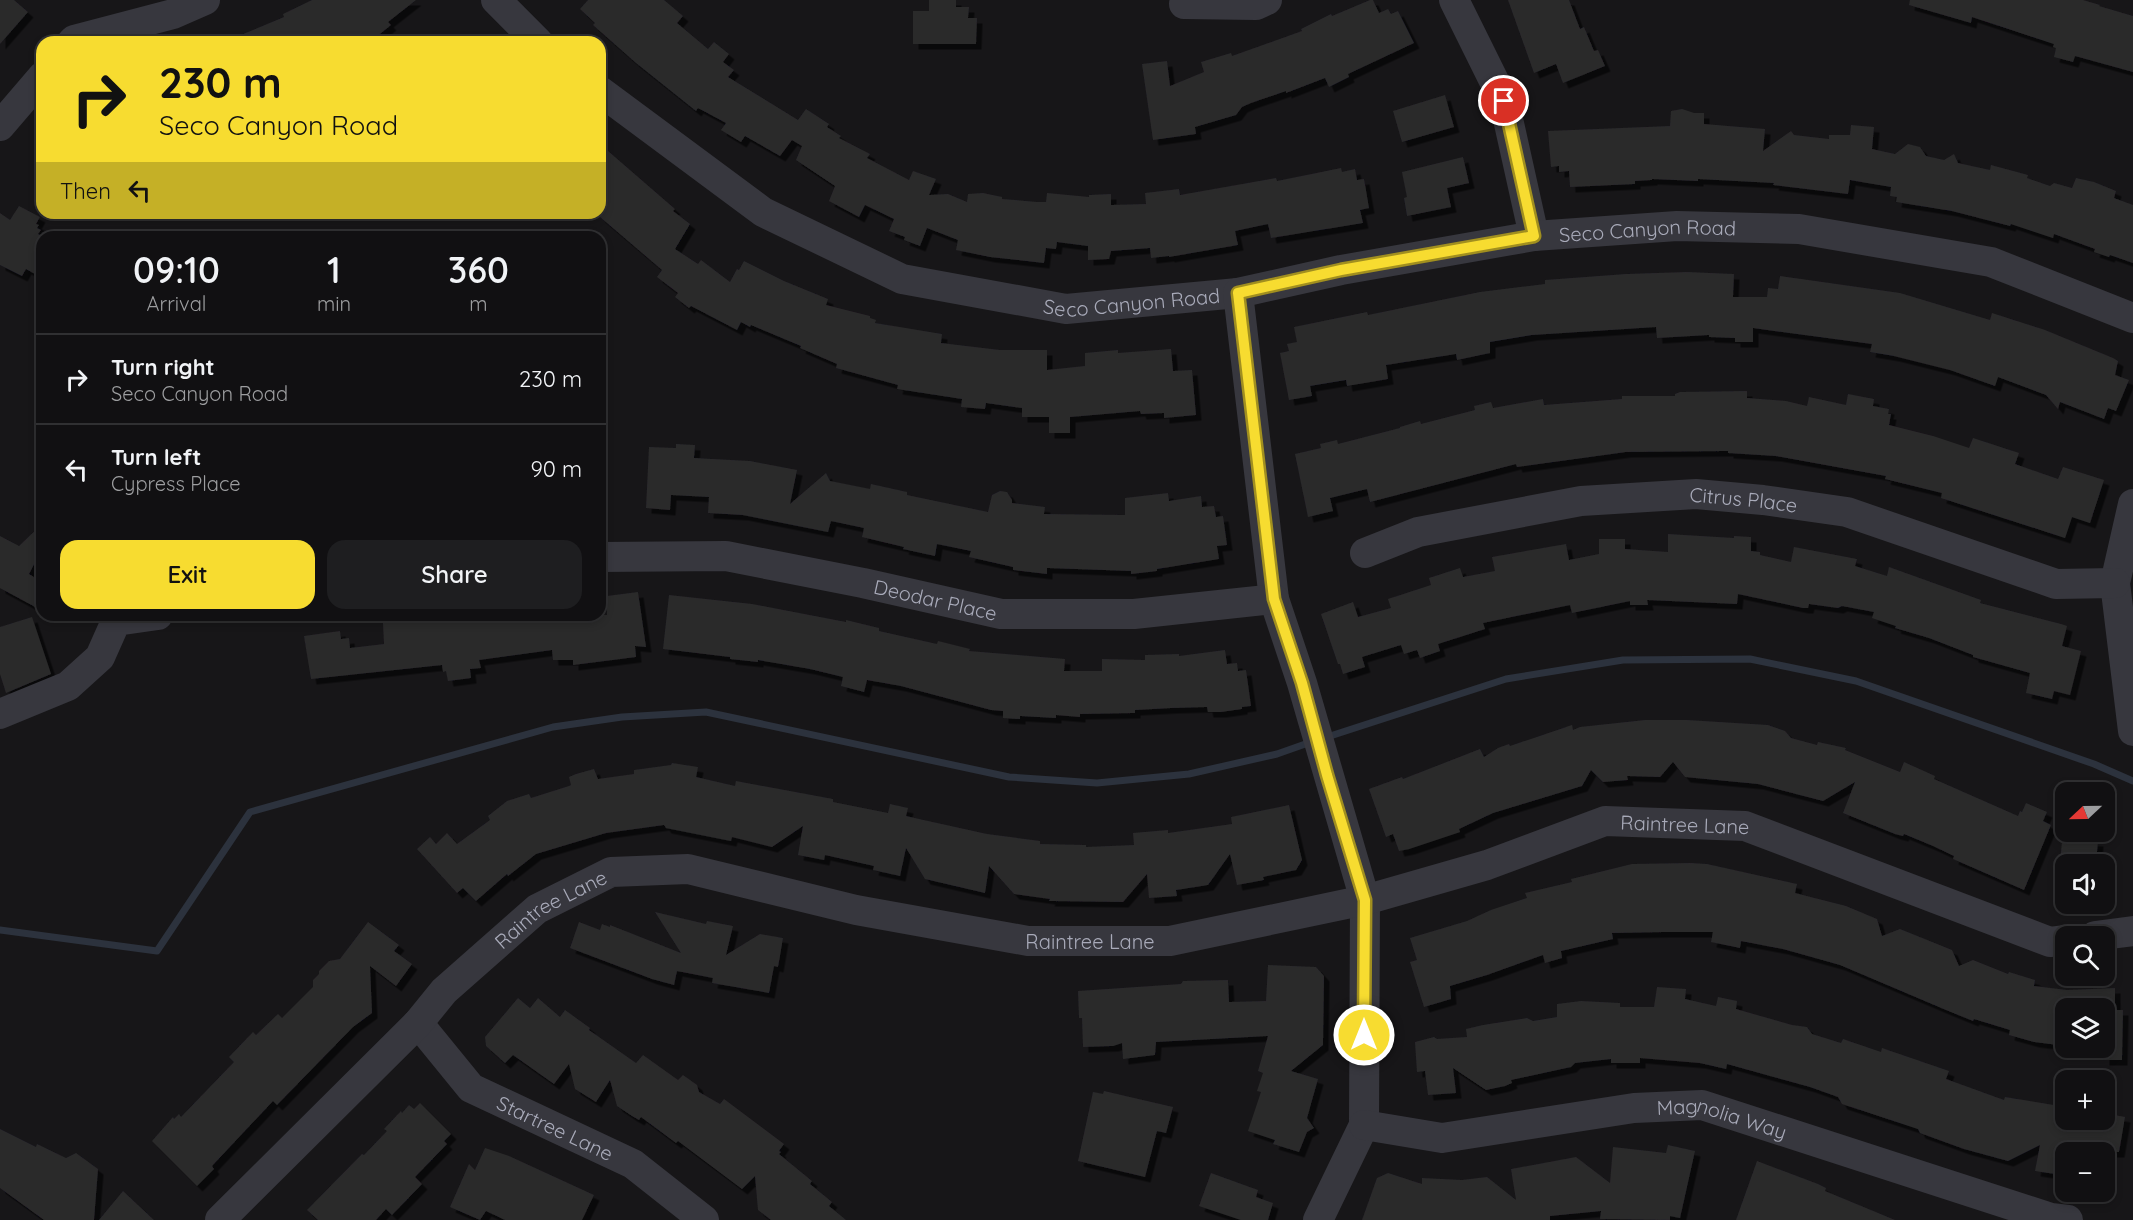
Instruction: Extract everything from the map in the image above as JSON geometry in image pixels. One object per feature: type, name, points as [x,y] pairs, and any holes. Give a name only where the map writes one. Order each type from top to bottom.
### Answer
[{"type":"street","points":[[89,36],[173,14],[205,0]]},
{"type":"street","points":[[496,0],[532,36]]},
{"type":"street","points":[[1184,4],[1256,5],[1267,0]]},
{"type":"street","points":[[1454,0],[1504,101],[1534,236]]},
{"type":"street","points":[[0,126],[36,84]]},
{"type":"street","name":"Seco Canyon Road","points":[[606,94],[763,212],[902,279],[1066,309],[1238,293],[1341,270],[1534,236],[1677,226],[1799,229],[1991,262],[2133,318]]},
{"type":"street","points":[[1238,293],[1274,599],[1302,683],[1365,900],[1364,1125],[1318,1220]]},
{"type":"street","name":"Citrus Place","points":[[1365,553],[1418,532],[1581,501],[1696,494],[1763,500],[1847,512],[2056,584],[2115,583]]},
{"type":"street","points":[[2133,504],[2115,583],[2133,731]]},
{"type":"street","name":"Deodar Place","points":[[606,557],[726,556],[863,583],[1001,614],[1134,614],[1274,599]]},
{"type":"street","points":[[0,714],[68,687],[100,657],[116,621]]},
{"type":"street","name":"Raintree Lane","points":[[220,1220],[418,1023],[444,991],[537,909],[611,872],[688,869],[856,910],[1028,941],[1170,941],[1365,900],[1487,865],[1605,821],[1745,826],[2050,942],[2055,941]]},
{"type":"street","points":[[2115,933],[2133,931]]},
{"type":"street","name":"Startree Lane","points":[[418,1023],[471,1088],[633,1164],[704,1220]]},
{"type":"street","name":"Magnolia Way","points":[[1364,1125],[1442,1138],[1634,1108],[1702,1105],[2051,1218],[2068,1220]]},
{"type":"building","points":[[0,0],[14,0],[28,12],[0,44]]},
{"type":"building","points":[[312,0],[416,0],[388,22],[391,25],[377,36],[238,36],[284,17],[283,14]]},
{"type":"building","points":[[588,0],[664,0],[683,16],[677,23],[708,49],[714,42],[729,54],[723,62],[734,70],[728,77],[798,120],[806,109],[829,124],[827,127],[841,136],[839,138],[870,154],[867,158],[909,180],[913,171],[936,179],[929,195],[948,194],[967,202],[968,194],[983,193],[1002,197],[1002,199],[1046,202],[1047,193],[1089,197],[1089,195],[1111,194],[1111,205],[1146,204],[1145,193],[1179,189],[1180,195],[1276,178],[1277,181],[1341,168],[1342,172],[1355,169],[1357,180],[1364,179],[1369,208],[1360,210],[1363,223],[1271,238],[1268,224],[1235,231],[1238,245],[1169,257],[1151,258],[1150,248],[1111,251],[1109,259],[1088,260],[1088,246],[1057,242],[1056,249],[1046,248],[1044,263],[990,257],[956,250],[958,240],[927,228],[920,246],[889,231],[894,219],[865,205],[859,217],[829,201],[835,186],[796,160],[802,146],[792,140],[780,156],[745,136],[741,142],[721,130],[726,123],[698,108],[696,111],[636,63],[593,25],[595,23],[580,9]]},
{"type":"building","points":[[929,0],[956,0],[956,7],[969,7],[968,18],[977,18],[976,44],[913,44],[913,11],[929,11]]},
{"type":"building","points":[[1373,0],[1379,13],[1388,9],[1391,14],[1398,11],[1414,43],[1348,74],[1349,77],[1329,87],[1325,78],[1251,103],[1242,107],[1236,115],[1195,127],[1196,134],[1153,140],[1142,64],[1167,61],[1170,86],[1204,72],[1201,62],[1231,53],[1232,56],[1302,31],[1301,29],[1331,14],[1332,16]]},
{"type":"building","points":[[1508,0],[1569,0],[1580,29],[1584,27],[1594,51],[1598,50],[1605,66],[1563,83],[1556,64],[1534,73]]},
{"type":"building","points":[[1910,0],[2083,0],[2100,5],[2133,16],[2133,72],[2075,56],[2073,62],[2054,57],[2056,48],[2053,47],[2054,44],[1972,17],[1971,23],[1909,5]]},
{"type":"building","points":[[1445,95],[1454,127],[1402,142],[1393,111]]},
{"type":"building","points":[[1682,109],[1704,113],[1704,124],[1765,129],[1763,151],[1791,131],[1794,135],[1829,139],[1829,135],[1850,135],[1851,125],[1874,127],[1872,149],[1895,154],[1908,144],[1920,147],[1926,156],[1944,160],[1954,154],[1958,163],[1990,170],[1991,165],[2028,175],[2027,178],[2050,186],[2054,183],[2072,188],[2076,178],[2094,182],[2116,191],[2114,198],[2133,205],[2133,263],[2094,252],[2095,249],[2054,234],[2053,238],[2011,224],[2010,226],[1952,211],[1896,202],[1897,197],[1890,196],[1891,187],[1850,180],[1848,194],[1773,185],[1774,183],[1698,179],[1698,181],[1652,179],[1635,181],[1635,184],[1570,187],[1569,171],[1559,172],[1559,166],[1551,167],[1548,131],[1670,126],[1671,111]]},
{"type":"building","points":[[606,149],[690,224],[675,249],[698,264],[701,260],[730,282],[744,261],[828,299],[826,305],[870,316],[876,320],[875,323],[942,334],[941,343],[1000,350],[1047,350],[1047,370],[1085,366],[1085,353],[1171,349],[1173,371],[1192,370],[1196,415],[1164,418],[1164,413],[1141,414],[1140,411],[1070,417],[1070,433],[1049,433],[1049,417],[1022,417],[1022,408],[986,403],[985,409],[961,407],[962,399],[897,389],[898,385],[836,368],[837,364],[751,325],[750,327],[741,322],[737,330],[691,306],[689,308],[675,297],[678,293],[657,277],[662,270],[602,219],[606,219]]},
{"type":"building","points":[[1463,157],[1469,183],[1447,188],[1451,207],[1407,216],[1404,198],[1407,197],[1402,172]]},
{"type":"building","points":[[19,206],[36,215],[36,219],[39,219],[36,224],[41,230],[36,231],[36,275],[26,269],[22,276],[0,265],[0,213],[10,220]]},
{"type":"building","points":[[1687,272],[1734,274],[1733,297],[1767,297],[1768,288],[1778,289],[1780,276],[1900,293],[1990,320],[1992,313],[2045,330],[2113,358],[2118,361],[2115,375],[2129,380],[2116,411],[2108,408],[2104,419],[2060,402],[2058,409],[2046,395],[1998,377],[1995,386],[1950,370],[1870,352],[1872,344],[1753,328],[1753,342],[1735,342],[1735,338],[1709,337],[1709,335],[1657,338],[1656,327],[1532,335],[1490,342],[1490,353],[1457,360],[1456,354],[1386,365],[1388,379],[1347,386],[1346,380],[1310,386],[1312,396],[1289,400],[1280,353],[1289,351],[1287,344],[1297,342],[1294,327],[1367,312],[1368,315],[1480,292],[1545,284],[1545,280]]},
{"type":"building","points":[[1747,391],[1747,398],[1786,401],[1807,406],[1809,397],[1846,405],[1848,394],[1874,399],[1873,406],[1889,409],[1888,414],[1891,414],[1889,425],[1969,448],[1973,438],[2019,453],[2015,464],[2058,479],[2063,467],[2104,480],[2090,523],[2072,517],[2065,538],[1941,498],[1942,493],[1885,479],[1886,476],[1776,456],[1728,453],[1728,451],[1626,452],[1517,467],[1516,464],[1370,502],[1367,489],[1330,498],[1333,511],[1308,517],[1295,454],[1321,448],[1320,444],[1337,440],[1338,444],[1420,421],[1421,424],[1475,410],[1474,406],[1491,402],[1493,408],[1543,399],[1544,405],[1622,399],[1622,396],[1675,396],[1680,392]]},
{"type":"building","points":[[676,444],[695,445],[694,458],[750,461],[797,470],[790,504],[826,473],[830,481],[870,489],[871,484],[907,492],[907,495],[988,512],[992,495],[1000,491],[1007,492],[1012,503],[1045,507],[1044,514],[1125,515],[1125,498],[1168,493],[1169,501],[1201,496],[1202,507],[1214,506],[1216,517],[1223,516],[1227,545],[1217,546],[1219,559],[1157,569],[1157,571],[1131,574],[1131,571],[1047,568],[1047,574],[1013,570],[1013,567],[969,557],[971,551],[937,544],[935,556],[903,549],[904,547],[862,537],[864,528],[831,521],[828,532],[743,515],[708,513],[709,497],[671,495],[670,510],[646,508],[649,447],[676,448]]},
{"type":"building","points":[[36,530],[36,561],[29,574],[36,578],[36,607],[0,588],[0,536],[19,546]]},
{"type":"building","points":[[1668,534],[1751,537],[1751,551],[1791,562],[1794,547],[1857,559],[1855,566],[1887,576],[1889,567],[1981,600],[1980,603],[2067,626],[2062,646],[2081,651],[2070,695],[2054,691],[2052,699],[2026,693],[2030,673],[1973,657],[1973,655],[1929,638],[1895,628],[1896,626],[1872,618],[1874,612],[1842,606],[1838,608],[1809,604],[1808,608],[1803,608],[1738,594],[1737,604],[1647,600],[1648,605],[1630,605],[1630,601],[1572,613],[1570,605],[1483,623],[1485,629],[1438,644],[1440,651],[1420,658],[1417,650],[1404,654],[1401,645],[1362,657],[1365,667],[1343,674],[1321,614],[1353,602],[1358,617],[1391,608],[1388,599],[1431,585],[1429,578],[1460,568],[1463,577],[1495,571],[1492,557],[1566,544],[1569,560],[1599,554],[1599,539],[1625,539],[1625,549],[1668,552]]},
{"type":"building","points":[[638,592],[646,647],[635,646],[636,657],[573,665],[573,660],[553,660],[552,650],[479,660],[481,668],[470,669],[471,678],[448,681],[442,665],[311,679],[304,636],[340,631],[341,639],[349,638],[350,648],[384,644],[383,623],[398,621],[407,623],[418,621],[606,621],[607,596]]},
{"type":"building","points":[[669,595],[752,604],[846,622],[846,620],[879,628],[879,631],[937,644],[938,641],[970,649],[969,651],[1065,659],[1064,671],[1102,671],[1102,659],[1145,660],[1145,655],[1179,654],[1179,656],[1225,650],[1227,664],[1237,663],[1238,671],[1246,670],[1251,706],[1221,712],[1208,712],[1207,707],[1172,708],[1135,710],[1135,713],[1080,714],[1080,717],[1020,716],[1020,719],[1003,718],[1003,711],[867,680],[864,692],[841,686],[843,677],[810,669],[758,660],[758,662],[730,659],[730,657],[663,649]]},
{"type":"building","points":[[32,617],[51,674],[6,693],[0,674],[0,627]]},
{"type":"building","points":[[1645,720],[1768,725],[1785,731],[1791,738],[1817,745],[1818,742],[1846,748],[1845,750],[1900,772],[1904,762],[1935,776],[1934,779],[2018,816],[2026,803],[2047,812],[2043,821],[2051,825],[2024,890],[1953,859],[1954,856],[1933,846],[1904,834],[1903,836],[1895,834],[1843,813],[1855,782],[1823,801],[1758,784],[1685,777],[1673,762],[1660,777],[1627,776],[1628,780],[1603,782],[1591,770],[1582,786],[1493,813],[1459,829],[1460,832],[1399,851],[1393,834],[1386,837],[1369,789],[1402,777],[1403,779],[1480,749],[1484,757],[1509,744],[1510,746],[1572,725],[1573,730],[1580,727]]},
{"type":"building","points":[[672,763],[698,767],[696,777],[735,786],[736,781],[833,799],[833,802],[888,813],[890,804],[908,808],[906,816],[987,834],[1040,841],[1040,844],[1086,845],[1086,847],[1134,845],[1133,833],[1168,830],[1168,833],[1232,824],[1231,817],[1289,805],[1302,860],[1296,870],[1263,877],[1264,880],[1237,885],[1230,854],[1208,885],[1176,890],[1177,896],[1149,898],[1147,874],[1123,902],[1049,901],[1050,899],[1014,894],[989,866],[985,893],[925,879],[906,848],[900,876],[873,870],[874,866],[825,855],[824,860],[798,855],[803,826],[772,847],[732,837],[731,841],[666,828],[664,825],[606,833],[536,854],[508,876],[507,874],[476,901],[463,888],[457,893],[417,849],[430,837],[436,844],[447,833],[457,844],[490,820],[488,816],[507,801],[529,794],[531,798],[569,786],[571,785],[569,777],[576,774],[594,769],[598,779],[634,774],[634,770]]},
{"type":"building","points":[[2062,842],[2098,842],[2097,854],[2061,854]]},
{"type":"building","points":[[1632,864],[1707,864],[1797,884],[1795,893],[1846,906],[1877,919],[1882,936],[1900,929],[1952,950],[1959,966],[1973,960],[2008,974],[2009,972],[2035,980],[2034,986],[2067,990],[2115,988],[2115,998],[2055,998],[2055,1045],[2034,1042],[2009,1035],[2010,1030],[1974,1019],[1973,1021],[1840,965],[1783,949],[1741,941],[1740,948],[1711,942],[1713,932],[1666,932],[1612,933],[1613,939],[1561,951],[1562,958],[1545,963],[1543,955],[1450,986],[1451,999],[1424,1007],[1410,962],[1417,960],[1410,938],[1467,921],[1527,898],[1525,893]]},
{"type":"building","points":[[655,912],[706,924],[707,921],[733,926],[726,955],[760,934],[783,938],[778,967],[774,966],[769,993],[712,983],[713,978],[677,971],[674,985],[570,948],[579,922],[600,930],[602,924],[610,927],[610,925],[681,953]]},
{"type":"building","points":[[368,922],[399,945],[394,951],[412,964],[396,986],[370,966],[372,1013],[353,1027],[277,1105],[273,1101],[212,1166],[214,1169],[197,1186],[152,1141],[173,1117],[174,1119],[179,1114],[181,1117],[234,1062],[229,1057],[253,1032],[256,1035],[278,1014],[282,1018],[313,987],[313,980],[319,971],[329,961],[340,959]]},
{"type":"building","points":[[1268,965],[1316,967],[1324,976],[1323,1045],[1291,1071],[1318,1079],[1307,1118],[1314,1128],[1307,1132],[1299,1152],[1273,1144],[1275,1140],[1248,1131],[1261,1092],[1257,1091],[1263,1073],[1258,1071],[1268,1036],[1156,1042],[1155,1055],[1123,1059],[1122,1043],[1113,1046],[1083,1047],[1078,991],[1181,984],[1183,981],[1228,980],[1229,1002],[1266,1001]]},
{"type":"building","points":[[1657,987],[1686,989],[1685,999],[1716,1006],[1718,997],[1737,1001],[1736,1009],[1807,1027],[1812,1034],[1841,1043],[1843,1039],[1881,1052],[1882,1048],[1949,1071],[1946,1079],[2004,1100],[2005,1097],[2055,1105],[2055,1130],[2115,1130],[2115,1115],[2125,1117],[2119,1152],[2115,1152],[2115,1142],[2055,1142],[2055,1174],[2035,1171],[2040,1145],[2008,1161],[1964,1149],[1920,1133],[1918,1129],[1842,1104],[1838,1097],[1810,1087],[1727,1064],[1726,1069],[1700,1063],[1640,1058],[1640,1063],[1611,1063],[1611,1059],[1575,1063],[1571,1067],[1511,1080],[1512,1083],[1505,1086],[1486,1090],[1453,1068],[1456,1093],[1428,1095],[1425,1071],[1417,1072],[1415,1042],[1434,1037],[1437,1039],[1467,1037],[1466,1029],[1483,1025],[1527,1018],[1533,1021],[1557,1017],[1557,1004],[1581,1001],[1620,1003],[1620,1007],[1654,1007]]},
{"type":"building","points":[[518,998],[530,1008],[538,998],[560,1017],[565,1010],[636,1063],[643,1055],[678,1080],[683,1075],[697,1085],[699,1092],[720,1104],[724,1099],[784,1144],[779,1154],[812,1181],[810,1184],[832,1202],[829,1206],[846,1220],[771,1220],[758,1210],[755,1176],[742,1189],[678,1141],[676,1143],[641,1117],[639,1120],[617,1106],[610,1080],[596,1102],[575,1089],[569,1064],[554,1084],[513,1055],[505,1063],[486,1046],[485,1037]]},
{"type":"building","points":[[2115,1010],[2123,1010],[2122,1060],[2104,1060],[2104,1058],[2115,1058]]},
{"type":"building","points":[[1104,1091],[1173,1107],[1166,1133],[1157,1131],[1145,1177],[1078,1161],[1093,1092],[1103,1094]]},
{"type":"building","points":[[420,1103],[451,1134],[444,1141],[447,1144],[415,1177],[422,1184],[392,1215],[386,1209],[376,1220],[318,1220],[307,1210],[387,1131],[384,1129],[401,1111],[402,1113],[409,1105],[414,1109]]},
{"type":"building","points":[[0,1129],[36,1147],[37,1144],[66,1158],[76,1153],[98,1169],[94,1220],[44,1220],[0,1188]]},
{"type":"building","points":[[1668,1145],[1695,1151],[1680,1218],[1670,1216],[1670,1220],[1600,1219],[1601,1211],[1550,1216],[1550,1220],[1362,1220],[1377,1178],[1388,1173],[1422,1184],[1422,1178],[1462,1180],[1487,1177],[1516,1200],[1511,1169],[1576,1157],[1610,1183],[1613,1147],[1666,1153]]},
{"type":"building","points":[[485,1148],[509,1156],[594,1195],[582,1220],[505,1220],[486,1211],[480,1220],[450,1207],[469,1164],[475,1170]]},
{"type":"building","points":[[1757,1161],[1818,1184],[1826,1188],[1825,1191],[1895,1220],[1736,1220]]},
{"type":"building","points":[[1211,1173],[1258,1190],[1256,1197],[1273,1203],[1268,1220],[1241,1220],[1199,1206]]},
{"type":"building","points":[[123,1191],[154,1220],[99,1220]]},
{"type":"waterway","points":[[1324,738],[1506,679],[1623,660],[1750,659],[1856,681],[2094,764],[2133,781]]},
{"type":"waterway","points":[[0,930],[157,951],[250,812],[553,727],[622,717],[706,712],[1009,777],[1097,783],[1189,774],[1277,754],[1311,742]]},
{"type":"route","points":[[1364,1035],[1365,900],[1302,683],[1274,599],[1238,293],[1341,270],[1534,236],[1504,101]]}]
